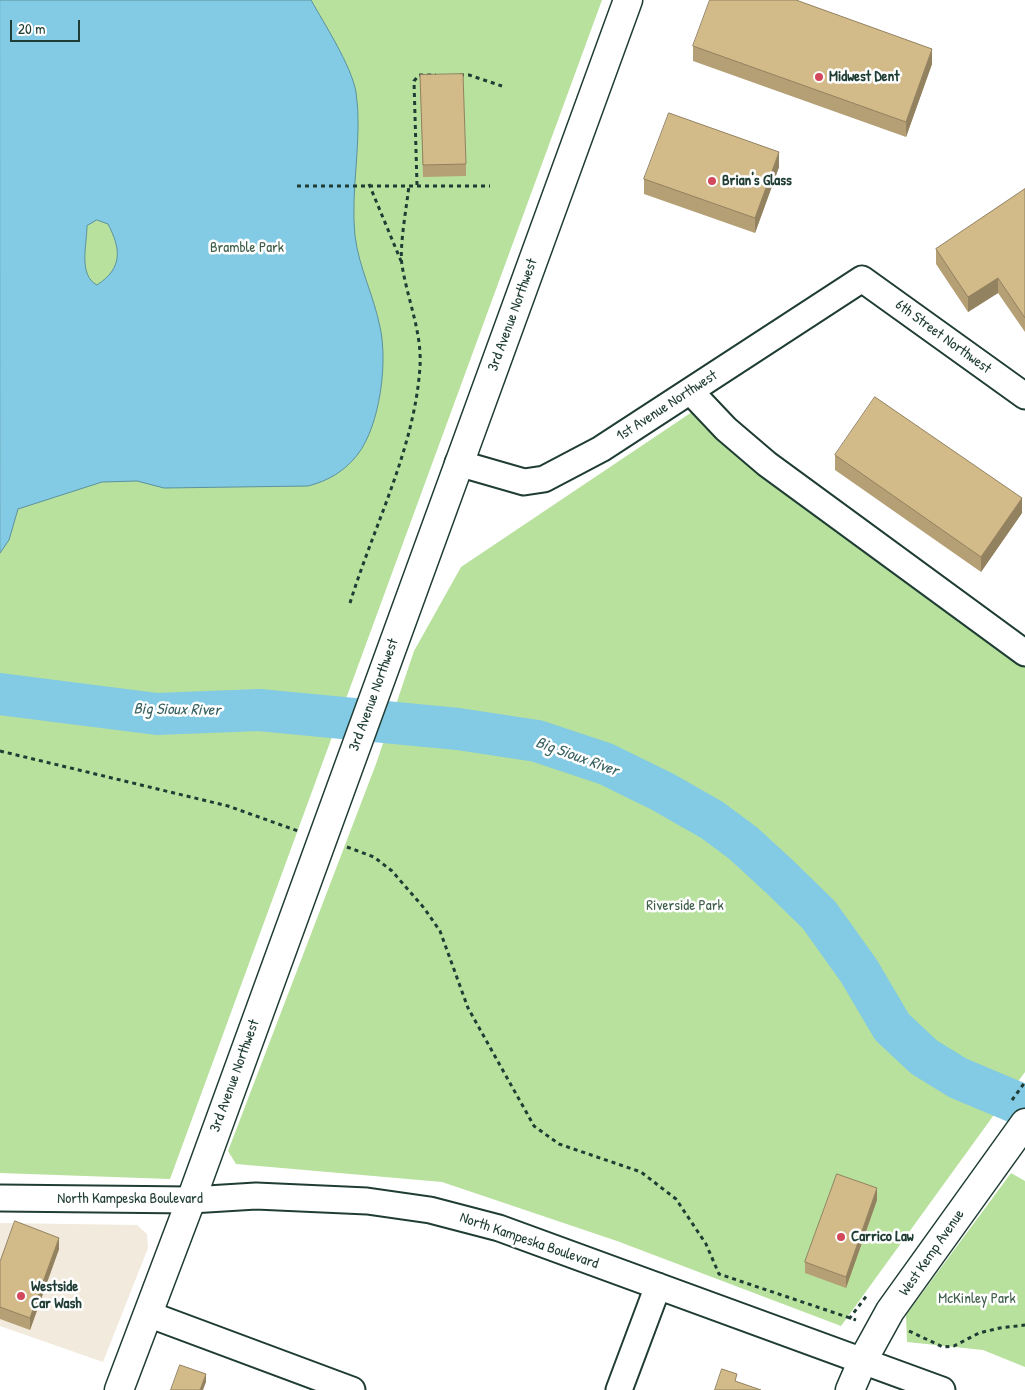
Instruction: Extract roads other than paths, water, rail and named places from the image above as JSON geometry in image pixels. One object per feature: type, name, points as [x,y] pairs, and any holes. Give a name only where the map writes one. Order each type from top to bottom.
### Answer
[{"type":"main road","name":"3rd Avenue Northwest","points":[[119,1390],[191,1200],[320,839],[390,653],[628,0]]},
{"type":"main road","name":"West Kemp Avenue","points":[[850,1390],[862,1360],[890,1311],[1025,1123]]},
{"type":"street","name":"1st Avenue Northwest","points":[[458,463],[524,482],[544,479],[601,449],[862,279]]},
{"type":"street","name":"6th Street Northwest","points":[[862,279],[1025,396]]},
{"type":"street","points":[[690,391],[726,429],[767,464],[1025,653]]},
{"type":"street","name":"North Kampeska Boulevard","points":[[0,1198],[191,1200],[256,1196],[400,1204],[499,1228],[942,1390]]},
{"type":"street","points":[[619,1390],[658,1286]]},
{"type":"street","points":[[148,1314],[352,1390]]},
{"type":"water","points":[[0,0],[311,0],[349,70],[356,92],[358,127],[354,201],[355,236],[380,327],[383,358],[377,410],[366,442],[353,460],[342,470],[329,478],[308,486],[164,488],[137,481],[102,482],[18,509],[9,540],[0,553]],"holes":[[[97,220],[108,224],[115,242],[117,258],[112,272],[97,285],[91,280],[85,267],[87,226]]]},
{"type":"waterway","name":"Big Sioux River","points":[[0,694],[157,714],[259,710],[458,729],[537,741],[606,764],[663,792],[712,820],[743,843],[780,877],[819,915],[859,971],[892,1027],[924,1057],[958,1078],[1025,1106]]},
{"type":"place","name":"Midwest Dent","points":[[819,77]]},
{"type":"place","name":"Brian's Glass","points":[[712,181]]},
{"type":"place","name":"Carrico Law","points":[[841,1237]]},
{"type":"place","name":"Westside Car Wash","points":[[21,1296]]},
{"type":"park label","name":"Bramble Park","points":[[247,248]]},
{"type":"park label","name":"Riverside Park","points":[[685,906]]},
{"type":"park label","name":"McKinley Park","points":[[977,1299]]}]
